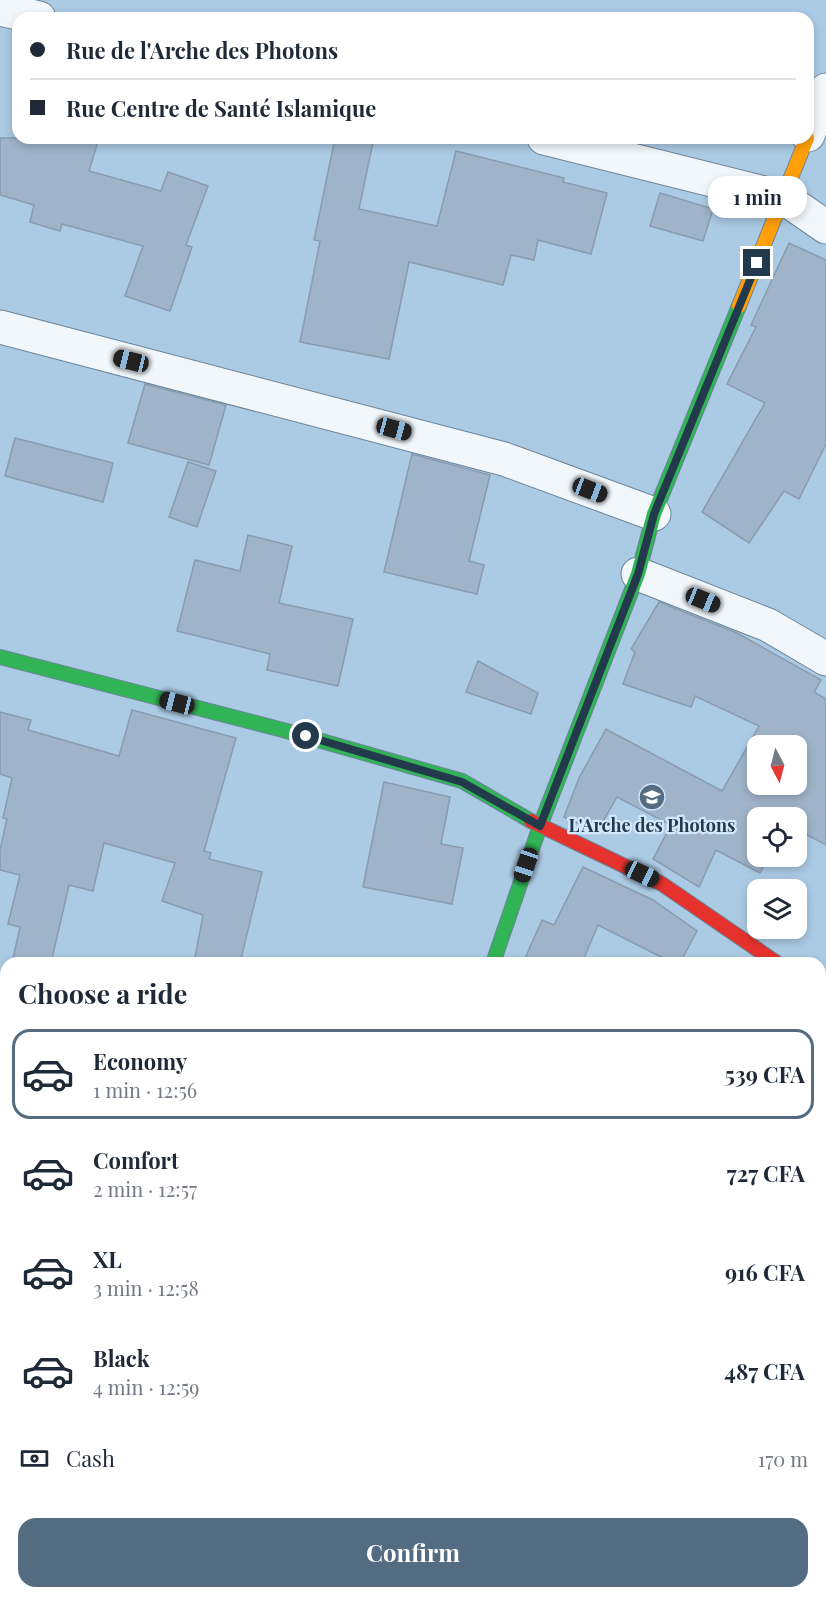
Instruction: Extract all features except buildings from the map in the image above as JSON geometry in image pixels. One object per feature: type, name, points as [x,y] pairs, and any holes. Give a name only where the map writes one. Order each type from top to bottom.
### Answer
[{"type":"main road","points":[[494,957],[540,826],[638,574],[654,514],[805,144]]},
{"type":"main road","points":[[0,657],[283,730],[462,782],[540,826],[662,884],[768,957]]},
{"type":"street","points":[[814,121],[826,90]]},
{"type":"street","points":[[568,144],[784,198],[826,227]]},
{"type":"street","points":[[0,327],[504,459],[654,514]]},
{"type":"street","points":[[638,574],[768,625],[826,659]]},
{"type":"traffic: fast","points":[[495,957],[540,826],[638,574],[654,514],[739,306]]},
{"type":"traffic: fast","points":[[0,657],[283,730],[462,781],[531,821]]},
{"type":"traffic: slow","points":[[739,306],[805,144]]},
{"type":"traffic: jam","points":[[531,821],[662,884],[768,957]]},
{"type":"place","name":"L'Arche des Photons","points":[[652,797]]},
{"type":"route","points":[[306,736],[462,782],[540,826],[638,574],[654,514],[757,263]]}]
